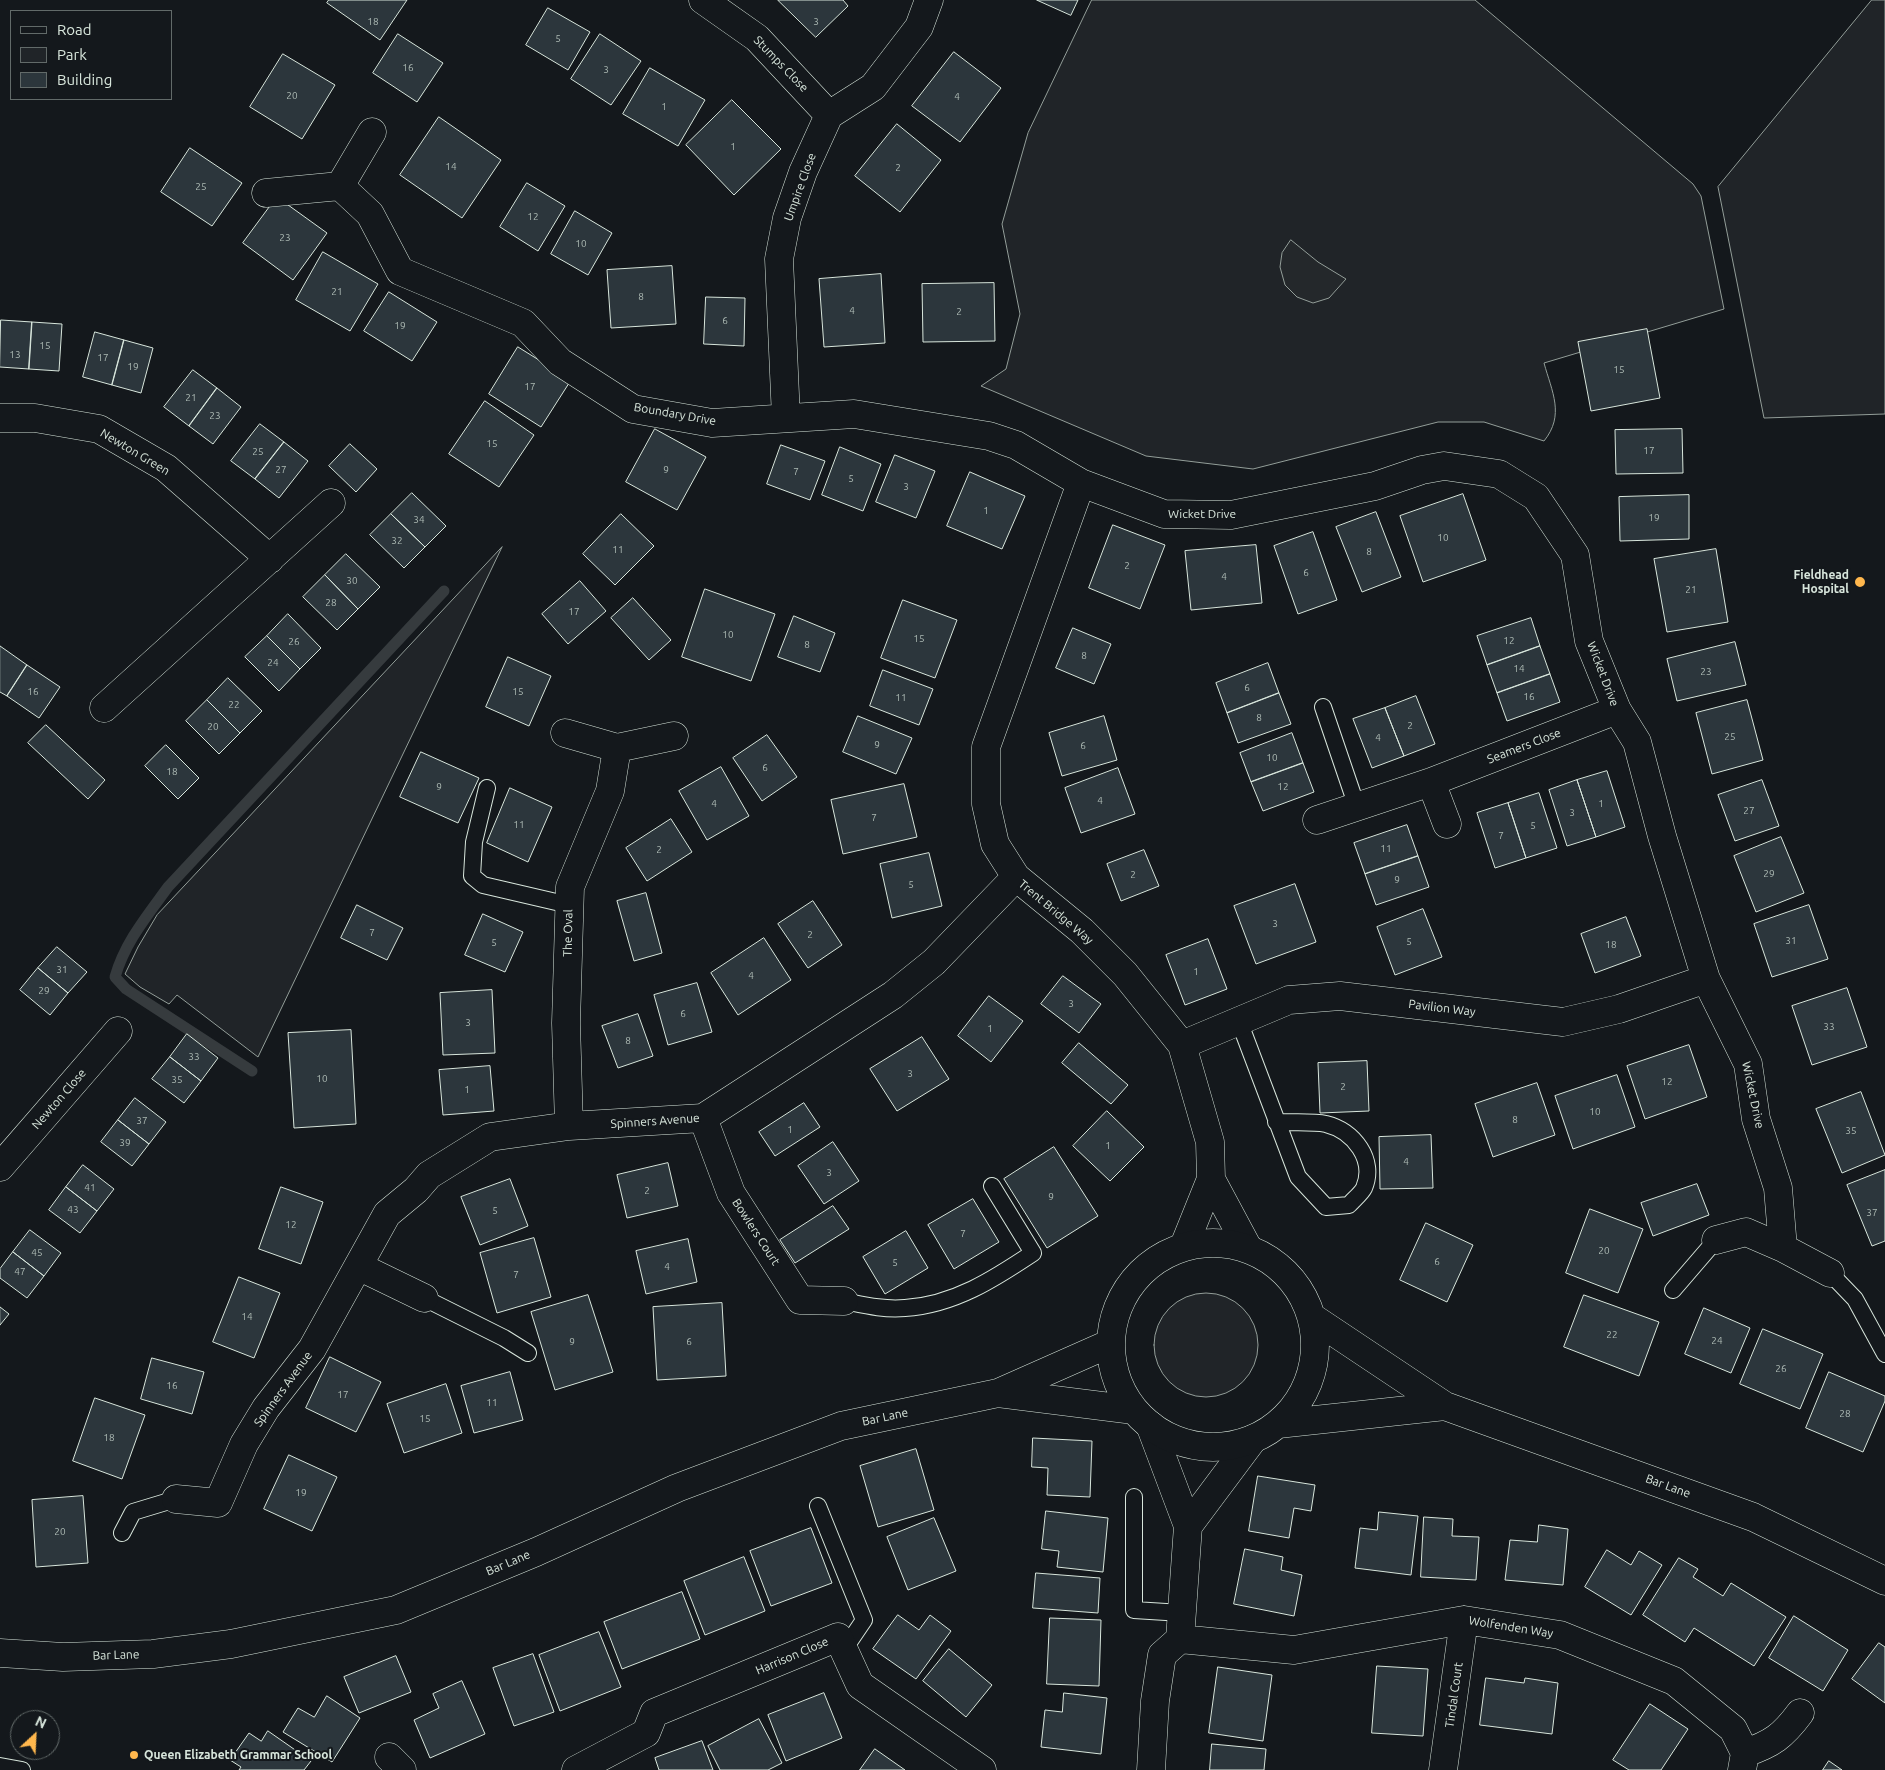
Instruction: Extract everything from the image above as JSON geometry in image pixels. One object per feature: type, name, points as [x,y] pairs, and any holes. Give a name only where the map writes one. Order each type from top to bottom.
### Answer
[{"type":"street","name":"Stumps Close","points":[[704,0],[757,38],[829,115]]},
{"type":"street","points":[[829,115],[873,87],[919,27],[928,0]]},
{"type":"street","name":"Umpire Close","points":[[786,418],[779,259],[787,218],[803,172],[829,115]]},
{"type":"street","points":[[266,193],[340,186],[372,132]]},
{"type":"street","name":"Boundary Drive","points":[[340,186],[370,214],[400,271],[523,323],[560,362],[633,409],[712,423],[854,414],[989,436],[1016,445],[1081,483]]},
{"type":"street","name":"Newton Green","points":[[0,418],[36,418],[99,429],[166,468],[270,559]]},
{"type":"street","name":"Wicket Drive","points":[[1081,483],[1164,514],[1231,515],[1375,486],[1422,470],[1444,466],[1499,474],[1536,497],[1575,556],[1589,641],[1617,710],[1638,742],[1662,836],[1706,980],[1748,1064],[1756,1119],[1778,1188],[1783,1248]]},
{"type":"street","name":"Trent Bridge Way","points":[[1081,483],[986,747],[986,804],[995,844],[1016,877],[1082,931],[1125,974],[1182,1045],[1210,1142],[1211,1179],[1184,1246]]},
{"type":"street","points":[[104,708],[331,503]]},
{"type":"street","name":"Seamers Close","points":[[1317,820],[1431,782],[1617,710]]},
{"type":"street","points":[[565,733],[617,748],[674,736]]},
{"type":"street","name":"The Oval","points":[[569,1126],[566,1023],[570,887],[610,792],[617,748]]},
{"type":"street","points":[[1431,782],[1447,824]]},
{"type":"street","name":"Spinners Avenue","points":[[176,1499],[218,1503],[252,1430],[266,1408],[312,1349],[387,1214],[416,1190],[429,1175],[490,1137],[569,1126],[703,1118],[893,995],[934,962],[1016,877]]},
{"type":"street","name":"Pavilion Way","points":[[1182,1045],[1289,1000],[1340,996],[1563,1022],[1619,1009],[1706,980]]},
{"type":"street","name":"Newton Close","points":[[0,1167],[118,1031]]},
{"type":"street","name":"Bowlers Court","points":[[703,1118],[731,1193],[800,1300],[844,1301]]},
{"type":"street","name":"Trent Bridge Way","points":[[1211,1179],[1248,1248]]},
{"type":"street","points":[[1716,1240],[1746,1232],[1783,1248],[1830,1273]]},
{"type":"street","points":[[1142,1417],[1168,1436],[1196,1445],[1224,1446],[1253,1439],[1278,1424],[1297,1404],[1310,1378],[1316,1348],[1313,1318],[1304,1296],[1290,1277],[1271,1260],[1248,1248],[1216,1242],[1184,1246],[1156,1260],[1132,1281],[1116,1310],[1111,1343],[1112,1362],[1118,1380],[1142,1417],[1188,1526],[1180,1639],[1162,1655],[1150,1770]]},
{"type":"street","points":[[358,1266],[424,1298]]},
{"type":"street","name":"Bar Lane","points":[[1313,1318],[1445,1406],[1753,1516],[1885,1581]]},
{"type":"street","name":"Bar Lane","points":[[0,1653],[63,1657],[154,1654],[231,1644],[396,1610],[536,1552],[677,1488],[841,1426],[998,1393],[1111,1343]]},
{"type":"street","name":"Bar Lane","points":[[998,1393],[1142,1417]]},
{"type":"street","name":"Bar Lane","points":[[1278,1424],[1445,1406]]},
{"type":"street","points":[[1188,1526],[1253,1439]]},
{"type":"street","name":"Wolfenden Way","points":[[1180,1639],[1294,1650],[1464,1620],[1560,1635],[1674,1681],[1734,1728],[1744,1762],[1789,1729],[1800,1713]]},
{"type":"street","name":"Tindal Court","points":[[1443,1770],[1464,1620]]},
{"type":"street","name":"Harrison Close","points":[[576,1770],[646,1733],[654,1713],[838,1637],[860,1685],[982,1770]]},
{"type":"lane","points":[[1324,707],[1357,807]]},
{"type":"lane","points":[[487,788],[474,842],[472,876],[483,885],[569,905]]},
{"type":"lane","points":[[1239,1021],[1276,1122],[1298,1177],[1326,1206],[1349,1205],[1364,1189],[1367,1172],[1366,1157],[1357,1143],[1341,1131],[1326,1124],[1276,1122]]},
{"type":"lane","points":[[844,1301],[878,1308],[905,1308],[947,1300],[984,1286],[1033,1253],[992,1186]]},
{"type":"lane","points":[[1672,1290],[1716,1240]]},
{"type":"lane","points":[[1830,1273],[1855,1299],[1885,1354]]},
{"type":"lane","points":[[424,1298],[528,1353]]},
{"type":"lane","points":[[1134,1497],[1134,1610],[1182,1613]]},
{"type":"lane","points":[[122,1533],[133,1512],[176,1499]]},
{"type":"lane","points":[[818,1506],[864,1620],[844,1651]]},
{"type":"lane","points":[[0,1766],[22,1770]]},
{"type":"green space","points":[[1092,0],[1475,0],[1693,184],[1701,196],[1724,309],[1544,363],[1555,403],[1555,413],[1554,422],[1544,441],[1484,422],[1438,422],[1253,469],[1146,456],[981,386],[1006,369],[1020,314],[1002,224],[1028,133]]},
{"type":"green space","points":[[1872,0],[1885,0],[1885,414],[1764,418],[1718,187]]},
{"type":"green space","points":[[502,547],[258,1057],[177,995],[169,1004],[140,987],[125,974],[157,915]]},
{"type":"green space","points":[[1206,1293],[1226,1297],[1243,1308],[1254,1325],[1258,1345],[1254,1365],[1243,1382],[1226,1393],[1206,1397],[1186,1393],[1169,1382],[1158,1365],[1154,1345],[1158,1325],[1169,1308],[1186,1297]]},
{"type":"shaded area","points":[[1291,240],[1318,262],[1346,279],[1329,298],[1313,303],[1297,297],[1285,285],[1280,267],[1282,253]]},
{"type":"building","points":[[329,0],[407,0],[380,40],[327,3]]},
{"type":"building","points":[[778,0],[843,0],[848,6],[816,37]]},
{"type":"building","points":[[1037,0],[1078,0],[1071,15]]},
{"type":"building","points":[[548,8],[590,32],[568,70],[526,45]]},
{"type":"building","points":[[398,34],[443,63],[417,102],[373,73]]},
{"type":"building","points":[[600,34],[641,61],[611,105],[571,79]]},
{"type":"building","points":[[954,52],[1001,88],[960,142],[912,106]]},
{"type":"building","points":[[283,54],[335,85],[302,139],[250,107]]},
{"type":"building","points":[[650,68],[705,100],[678,146],[623,114]]},
{"type":"building","points":[[732,100],[781,149],[734,195],[686,145]]},
{"type":"building","points":[[439,117],[501,160],[462,218],[400,175]]},
{"type":"building","points":[[897,124],[941,160],[900,212],[855,176]]},
{"type":"building","points":[[190,148],[242,183],[212,226],[161,192]]},
{"type":"building","points":[[527,183],[565,206],[538,251],[500,227]]},
{"type":"building","points":[[277,197],[327,233],[293,280],[243,243]]},
{"type":"building","points":[[575,211],[612,233],[588,275],[551,254]]},
{"type":"building","points":[[323,252],[378,284],[350,331],[296,300]]},
{"type":"building","points":[[672,266],[676,324],[611,328],[607,270]]},
{"type":"building","points":[[881,274],[885,343],[824,347],[819,279]]},
{"type":"building","points":[[994,283],[995,341],[923,342],[922,284]]},
{"type":"building","points":[[389,292],[437,322],[412,361],[364,331]]},
{"type":"building","points":[[706,297],[745,298],[744,346],[704,344]]},
{"type":"building","points":[[1,320],[32,322],[29,369],[0,367]]},
{"type":"building","points":[[32,322],[62,324],[59,371],[29,369]]},
{"type":"building","points":[[1647,329],[1660,398],[1591,411],[1578,342]]},
{"type":"building","points":[[95,332],[124,340],[112,385],[83,377]]},
{"type":"building","points":[[124,340],[153,348],[141,393],[112,385]]},
{"type":"building","points":[[518,347],[571,380],[541,427],[489,394]]},
{"type":"building","points":[[193,370],[217,388],[189,426],[164,407]]},
{"type":"building","points":[[217,388],[241,407],[213,444],[189,426]]},
{"type":"building","points":[[485,401],[534,435],[499,487],[449,454]]},
{"type":"building","points":[[260,424],[284,442],[255,479],[231,461]]},
{"type":"building","points":[[655,429],[706,457],[677,510],[626,482]]},
{"type":"building","points":[[1682,429],[1683,473],[1616,474],[1615,430]]},
{"type":"building","points":[[284,442],[308,461],[279,498],[255,479]]},
{"type":"building","points":[[350,444],[377,469],[356,492],[329,466]]},
{"type":"building","points":[[781,445],[825,461],[810,500],[767,484]]},
{"type":"building","points":[[840,447],[881,464],[863,511],[822,495]]},
{"type":"building","points":[[895,455],[935,471],[916,518],[876,502]]},
{"type":"building","points":[[970,472],[1025,496],[1002,549],[947,526]]},
{"type":"building","points":[[412,493],[446,526],[425,547],[391,514]]},
{"type":"building","points":[[1463,494],[1486,560],[1423,582],[1400,516]]},
{"type":"building","points":[[1689,495],[1689,539],[1620,541],[1619,497]]},
{"type":"building","points":[[1376,512],[1401,577],[1362,592],[1336,527]]},
{"type":"building","points":[[391,514],[425,547],[404,568],[370,535]]},
{"type":"building","points":[[621,514],[654,546],[615,585],[583,554]]},
{"type":"building","points":[[1113,525],[1165,545],[1140,609],[1089,588]]},
{"type":"building","points":[[1313,532],[1337,600],[1298,614],[1274,546]]},
{"type":"building","points":[[1256,545],[1262,603],[1191,610],[1185,551]]},
{"type":"building","points":[[1716,549],[1728,622],[1667,632],[1654,559]]},
{"type":"building","points":[[346,554],[380,587],[358,609],[325,575]]},
{"type":"building","points":[[325,575],[358,609],[337,630],[303,597]]},
{"type":"building","points":[[580,581],[606,611],[568,644],[542,614]]},
{"type":"building","points":[[705,589],[775,614],[751,681],[682,657]]},
{"type":"building","points":[[633,598],[671,640],[649,660],[611,618]]},
{"type":"building","points":[[903,600],[957,620],[935,678],[881,658]]},
{"type":"building","points":[[288,614],[321,648],[300,669],[267,636]]},
{"type":"building","points":[[794,616],[835,633],[820,672],[778,657]]},
{"type":"building","points":[[1531,618],[1540,646],[1487,665],[1477,636]]},
{"type":"building","points":[[1073,628],[1111,644],[1094,684],[1056,668]]},
{"type":"building","points":[[267,636],[300,669],[279,691],[245,657]]},
{"type":"building","points":[[1735,642],[1746,685],[1677,701],[1667,659]]},
{"type":"building","points":[[0,646],[27,665],[7,696],[0,692]]},
{"type":"building","points":[[1540,646],[1550,674],[1497,693],[1487,665]]},
{"type":"building","points":[[508,657],[551,676],[529,726],[486,707]]},
{"type":"building","points":[[1268,663],[1279,693],[1227,713],[1216,683]]},
{"type":"building","points":[[27,665],[60,687],[39,718],[7,696]]},
{"type":"building","points":[[883,670],[933,689],[919,725],[870,706]]},
{"type":"building","points":[[1550,674],[1560,702],[1507,721],[1497,693]]},
{"type":"building","points":[[228,678],[262,711],[240,733],[207,700]]},
{"type":"building","points":[[1279,693],[1291,724],[1238,743],[1227,713]]},
{"type":"building","points":[[1416,696],[1435,744],[1404,756],[1385,708]]},
{"type":"building","points":[[207,700],[240,733],[219,754],[186,721]]},
{"type":"building","points":[[1747,700],[1763,760],[1712,774],[1696,713]]},
{"type":"building","points":[[1385,708],[1404,756],[1372,768],[1353,719]]},
{"type":"building","points":[[858,716],[912,738],[896,774],[843,752]]},
{"type":"building","points":[[1104,716],[1117,760],[1062,776],[1049,733]]},
{"type":"building","points":[[46,725],[105,780],[88,799],[28,743]]},
{"type":"building","points":[[1292,733],[1303,763],[1251,782],[1240,753]]},
{"type":"building","points":[[767,735],[797,777],[762,801],[733,758]]},
{"type":"building","points":[[166,745],[199,778],[178,799],[145,766]]},
{"type":"building","points":[[421,752],[479,778],[458,823],[400,797]]},
{"type":"building","points":[[1303,763],[1314,792],[1263,811],[1251,782]]},
{"type":"building","points":[[721,767],[749,816],[707,840],[679,791]]},
{"type":"building","points":[[1118,768],[1135,814],[1081,833],[1065,788]]},
{"type":"building","points":[[1607,771],[1625,827],[1596,837],[1577,780]]},
{"type":"building","points":[[1577,780],[1596,837],[1567,846],[1549,790]]},
{"type":"building","points":[[1762,780],[1779,826],[1735,841],[1718,795]]},
{"type":"building","points":[[904,784],[917,837],[843,854],[831,800]]},
{"type":"building","points":[[510,788],[552,807],[528,862],[487,843]]},
{"type":"building","points":[[1539,793],[1557,848],[1526,858],[1508,803]]},
{"type":"building","points":[[1508,803],[1526,858],[1495,868],[1477,813]]},
{"type":"building","points":[[671,819],[692,852],[647,881],[626,848]]},
{"type":"building","points":[[1407,825],[1418,856],[1365,874],[1354,843]]},
{"type":"building","points":[[1781,837],[1804,893],[1756,912],[1734,856]]},
{"type":"building","points":[[1144,850],[1159,886],[1121,901],[1107,864]]},
{"type":"building","points":[[929,853],[942,906],[892,918],[880,864]]},
{"type":"building","points":[[1418,856],[1429,887],[1376,905],[1365,874]]},
{"type":"building","points":[[1295,884],[1316,942],[1256,964],[1234,906]]},
{"type":"building","points":[[646,893],[662,953],[634,961],[617,901]]},
{"type":"building","points":[[813,901],[842,945],[808,968],[778,924]]},
{"type":"building","points":[[357,905],[403,928],[387,960],[341,938]]},
{"type":"building","points":[[1809,905],[1828,959],[1772,977],[1754,924]]},
{"type":"building","points":[[1423,909],[1442,957],[1395,975],[1377,927]]},
{"type":"building","points":[[483,914],[523,932],[505,972],[465,955]]},
{"type":"building","points":[[1626,917],[1641,956],[1595,973],[1581,934]]},
{"type":"building","points":[[764,938],[791,980],[738,1015],[711,973]]},
{"type":"building","points":[[1208,939],[1227,989],[1185,1005],[1166,955]]},
{"type":"building","points":[[57,947],[87,972],[68,993],[38,968]]},
{"type":"building","points":[[38,968],[68,993],[50,1015],[20,990]]},
{"type":"building","points":[[1063,976],[1101,1004],[1079,1033],[1041,1004]]},
{"type":"building","points":[[697,983],[712,1032],[668,1045],[654,995]]},
{"type":"building","points":[[1847,988],[1867,1047],[1812,1065],[1792,1006]]},
{"type":"building","points":[[492,990],[495,1053],[443,1055],[440,993]]},
{"type":"building","points":[[989,996],[1023,1021],[991,1062],[958,1036]]},
{"type":"building","points":[[638,1014],[653,1056],[618,1068],[602,1026]]},
{"type":"building","points":[[351,1030],[356,1124],[294,1128],[288,1033]]},
{"type":"building","points":[[187,1034],[218,1058],[201,1081],[170,1057]]},
{"type":"building","points":[[922,1037],[949,1079],[897,1111],[870,1069]]},
{"type":"building","points":[[1079,1043],[1128,1085],[1111,1104],[1062,1063]]},
{"type":"building","points":[[1689,1045],[1707,1097],[1645,1119],[1627,1066]]},
{"type":"building","points":[[170,1057],[201,1081],[184,1103],[152,1079]]},
{"type":"building","points":[[1367,1061],[1369,1111],[1320,1113],[1318,1063]]},
{"type":"building","points":[[490,1066],[494,1111],[443,1115],[439,1070]]},
{"type":"building","points":[[1617,1075],[1635,1127],[1573,1149],[1555,1096]]},
{"type":"building","points":[[1537,1083],[1555,1135],[1493,1157],[1475,1104]]},
{"type":"building","points":[[1861,1092],[1885,1155],[1842,1173],[1816,1109]]},
{"type":"building","points":[[135,1098],[166,1122],[149,1144],[118,1120]]},
{"type":"building","points":[[804,1103],[820,1127],[775,1156],[759,1132]]},
{"type":"building","points":[[1107,1111],[1144,1147],[1110,1181],[1073,1146]]},
{"type":"building","points":[[118,1120],[149,1144],[132,1166],[101,1142]]},
{"type":"building","points":[[1431,1135],[1433,1188],[1380,1189],[1379,1137]]},
{"type":"building","points":[[833,1142],[859,1181],[824,1204],[798,1166]]},
{"type":"building","points":[[1054,1147],[1098,1216],[1047,1248],[1004,1179]]},
{"type":"building","points":[[668,1163],[678,1206],[627,1218],[617,1175]]},
{"type":"building","points":[[83,1165],[114,1189],[97,1211],[66,1187]]},
{"type":"building","points":[[1885,1170],[1885,1241],[1872,1246],[1847,1185]]},
{"type":"building","points":[[510,1179],[528,1226],[480,1245],[461,1197]]},
{"type":"building","points":[[1697,1184],[1709,1215],[1653,1236],[1641,1203]]},
{"type":"building","points":[[66,1187],[97,1211],[80,1233],[49,1210]]},
{"type":"building","points":[[281,1187],[323,1202],[301,1264],[259,1249]]},
{"type":"building","points":[[973,1199],[999,1242],[954,1269],[928,1225]]},
{"type":"building","points":[[833,1206],[849,1229],[795,1263],[780,1240]]},
{"type":"building","points":[[1590,1209],[1643,1229],[1618,1293],[1566,1273]]},
{"type":"building","points":[[1426,1223],[1473,1245],[1447,1302],[1400,1280]]},
{"type":"building","points":[[30,1230],[61,1253],[44,1276],[13,1252]]},
{"type":"building","points":[[906,1231],[928,1268],[885,1294],[863,1257]]},
{"type":"building","points":[[534,1238],[551,1297],[497,1313],[480,1253]]},
{"type":"building","points":[[688,1239],[697,1282],[646,1294],[636,1251]]},
{"type":"building","points":[[13,1252],[44,1276],[27,1298],[0,1278],[0,1269]]},
{"type":"building","points":[[239,1277],[280,1293],[254,1358],[213,1342]]},
{"type":"building","points":[[588,1295],[613,1372],[555,1390],[531,1312]]},
{"type":"building","points":[[1584,1295],[1659,1322],[1639,1376],[1564,1347]]},
{"type":"building","points":[[722,1303],[726,1376],[657,1380],[653,1307]]},
{"type":"building","points":[[0,1307],[9,1314],[0,1325]]},
{"type":"building","points":[[1704,1308],[1750,1328],[1731,1373],[1685,1354]]},
{"type":"building","points":[[1763,1329],[1823,1354],[1800,1409],[1740,1384]]},
{"type":"building","points":[[330,1357],[381,1382],[356,1432],[306,1408]]},
{"type":"building","points":[[152,1358],[204,1372],[192,1414],[141,1399]]},
{"type":"building","points":[[510,1372],[523,1420],[474,1433],[461,1386]]},
{"type":"building","points":[[1829,1372],[1885,1396],[1885,1401],[1863,1452],[1806,1428]]},
{"type":"building","points":[[446,1384],[462,1433],[404,1453],[387,1404]]},
{"type":"building","points":[[95,1398],[145,1415],[122,1479],[73,1461]]},
{"type":"building","points":[[1033,1438],[1092,1441],[1090,1497],[1047,1495],[1048,1468],[1032,1467]]},
{"type":"building","points":[[916,1449],[934,1510],[878,1527],[860,1466]]},
{"type":"building","points":[[289,1455],[337,1477],[312,1531],[264,1509]]},
{"type":"building","points":[[1258,1476],[1315,1485],[1311,1511],[1294,1508],[1289,1538],[1249,1531]]},
{"type":"building","points":[[83,1496],[88,1563],[36,1567],[32,1500]]},
{"type":"building","points":[[1046,1511],[1108,1518],[1103,1572],[1057,1567],[1059,1551],[1042,1549]]},
{"type":"building","points":[[1379,1512],[1418,1516],[1411,1575],[1355,1568],[1360,1528],[1377,1530]]},
{"type":"building","points":[[1424,1517],[1453,1519],[1452,1536],[1479,1537],[1476,1580],[1421,1577]]},
{"type":"building","points":[[934,1518],[956,1571],[908,1590],[887,1537]]},
{"type":"building","points":[[1539,1525],[1568,1529],[1563,1585],[1505,1580],[1510,1540],[1537,1542]]},
{"type":"building","points":[[811,1528],[832,1583],[771,1606],[750,1551]]},
{"type":"building","points":[[1245,1549],[1283,1557],[1281,1570],[1302,1575],[1294,1616],[1234,1604]]},
{"type":"building","points":[[1607,1550],[1631,1565],[1639,1551],[1662,1565],[1631,1615],[1585,1587]]},
{"type":"building","points":[[744,1557],[765,1611],[705,1635],[684,1581]]},
{"type":"building","points":[[1679,1558],[1698,1569],[1693,1577],[1723,1596],[1731,1583],[1786,1617],[1754,1666],[1694,1628],[1685,1642],[1643,1615]]},
{"type":"building","points":[[1036,1573],[1100,1578],[1098,1613],[1033,1608]]},
{"type":"building","points":[[682,1592],[700,1639],[622,1669],[604,1622]]},
{"type":"building","points":[[898,1615],[919,1630],[930,1615],[951,1631],[916,1679],[873,1649]]},
{"type":"building","points":[[1794,1616],[1848,1650],[1823,1691],[1769,1658]]},
{"type":"building","points":[[1050,1618],[1101,1620],[1099,1686],[1047,1684]]},
{"type":"building","points":[[599,1632],[621,1687],[560,1711],[539,1655]]},
{"type":"building","points":[[1879,1643],[1885,1647],[1885,1703],[1852,1679]]},
{"type":"building","points":[[949,1649],[992,1685],[966,1717],[923,1681]]},
{"type":"building","points":[[533,1654],[554,1712],[514,1726],[493,1668]]},
{"type":"building","points":[[396,1656],[411,1692],[359,1713],[344,1677]]},
{"type":"building","points":[[1377,1666],[1428,1669],[1423,1736],[1372,1733]]},
{"type":"building","points":[[1218,1667],[1272,1675],[1263,1741],[1209,1733]]},
{"type":"building","points":[[1486,1678],[1524,1683],[1525,1678],[1558,1683],[1552,1734],[1480,1725]]},
{"type":"building","points":[[462,1681],[485,1734],[430,1758],[414,1720],[439,1708],[433,1694]]},
{"type":"building","points":[[824,1693],[842,1738],[786,1761],[768,1715]]},
{"type":"building","points":[[1064,1693],[1107,1698],[1101,1754],[1041,1747],[1045,1710],[1062,1712]]},
{"type":"building","points":[[327,1696],[360,1718],[332,1762],[283,1732],[298,1708],[314,1717]]},
{"type":"building","points":[[1650,1704],[1688,1729],[1661,1770],[1629,1770],[1613,1760]]},
{"type":"building","points":[[759,1719],[782,1763],[768,1770],[720,1770],[708,1746]]},
{"type":"building","points":[[268,1731],[311,1761],[304,1770],[239,1770],[241,1767],[230,1760],[249,1733],[261,1741]]},
{"type":"building","points":[[702,1741],[713,1770],[659,1770],[655,1758]]},
{"type":"building","points":[[1212,1744],[1266,1749],[1264,1770],[1210,1770]]},
{"type":"building","points":[[875,1749],[905,1770],[860,1770]]},
{"type":"building","points":[[1829,1761],[1842,1770],[1823,1770]]},
{"type":"waterway","points":[[252,1071],[126,989],[115,977],[119,964],[137,930],[168,887],[444,591]]},
{"type":"place","name":"Fieldhead Hospital","points":[[1860,582]]},
{"type":"place","name":"Queen Elizabeth Grammar School","points":[[134,1755]]}]
